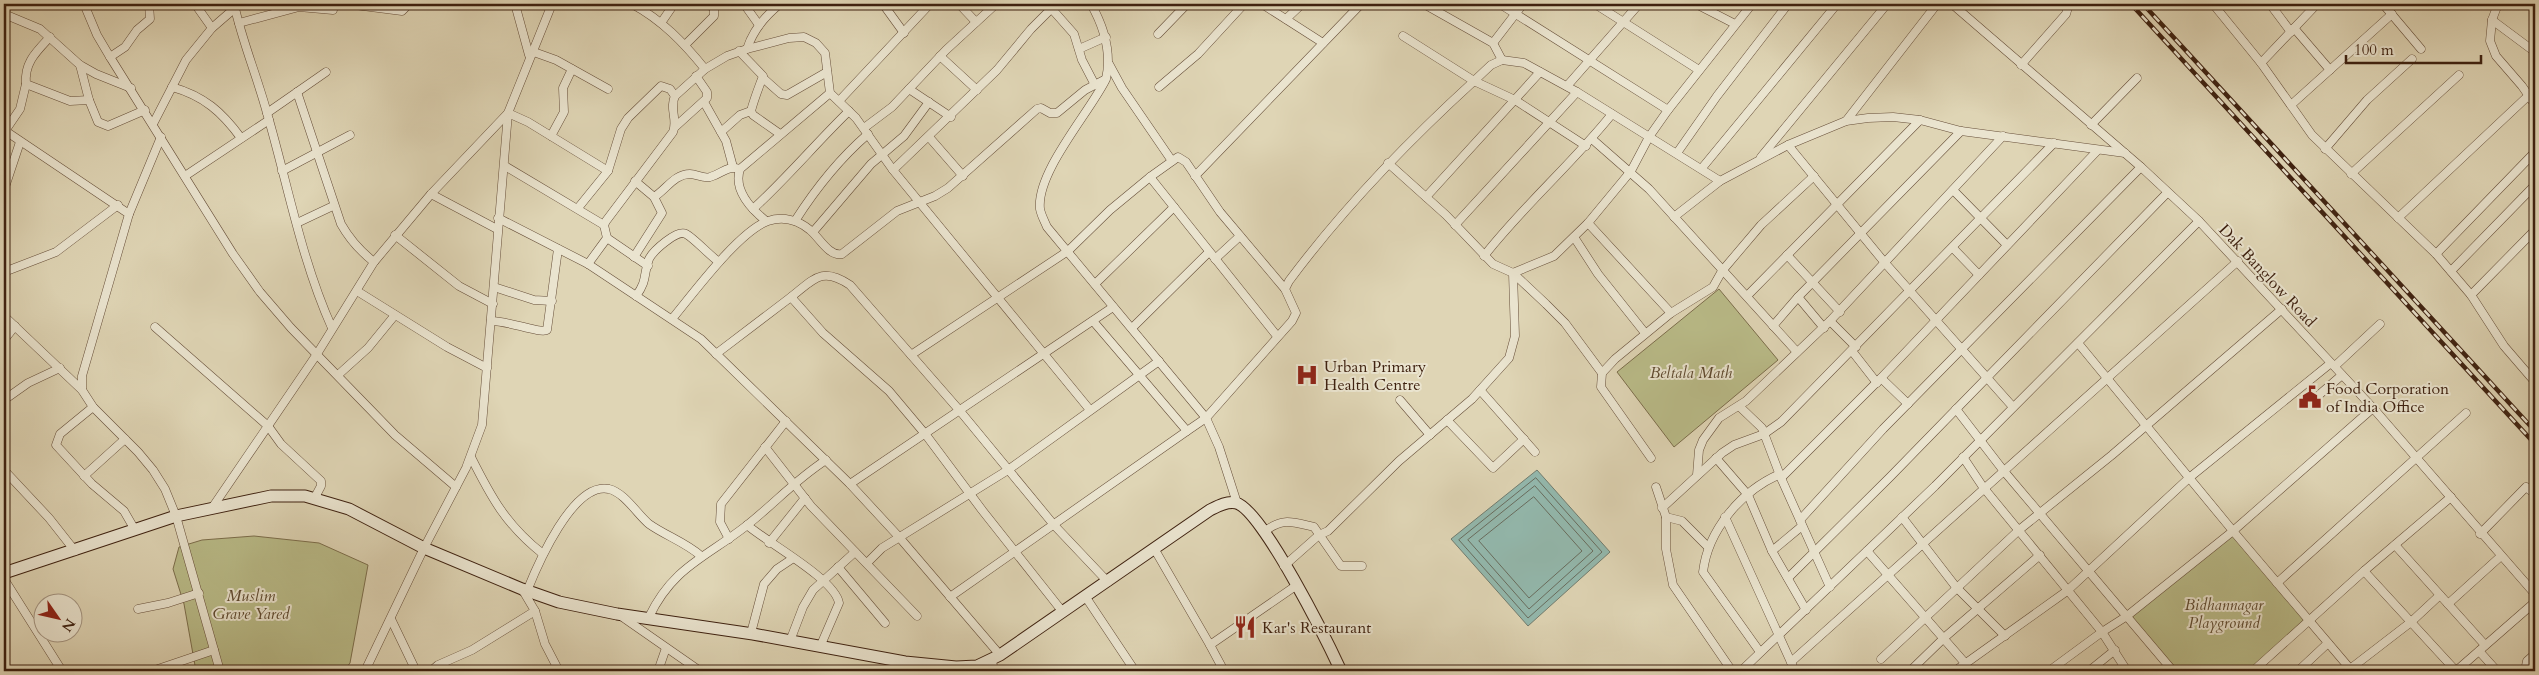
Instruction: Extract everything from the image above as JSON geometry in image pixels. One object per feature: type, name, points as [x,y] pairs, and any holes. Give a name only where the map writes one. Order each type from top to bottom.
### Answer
[{"type":"main road","points":[[4,573],[176,516],[271,496],[305,496],[349,509],[424,548],[559,602],[617,614],[649,617],[905,662],[975,669],[995,662],[1062,611],[1155,550],[1210,510],[1225,503],[1237,503],[1249,512],[1264,532],[1311,608],[1342,671]]},
{"type":"street","points":[[84,4],[97,34],[110,57],[132,88],[233,254],[260,292],[290,328],[395,435],[456,487]]},
{"type":"street","points":[[110,57],[125,47],[137,30],[150,19],[149,4]]},
{"type":"street","points":[[195,4],[212,28]]},
{"type":"street","points":[[239,23],[299,7],[333,10],[332,4]]},
{"type":"street","points":[[348,4],[402,11],[409,4]]},
{"type":"street","points":[[516,4],[530,53]]},
{"type":"street","points":[[366,671],[424,548],[471,457],[482,425],[508,113],[530,53],[552,4]]},
{"type":"street","points":[[632,4],[660,23],[685,44],[705,69]]},
{"type":"street","points":[[660,23],[674,4]]},
{"type":"street","points":[[685,44],[714,16],[714,8],[707,4]]},
{"type":"street","points":[[744,4],[759,25]]},
{"type":"street","points":[[743,50],[759,25],[780,4]]},
{"type":"street","points":[[883,4],[904,33]]},
{"type":"street","points":[[839,100],[930,4]]},
{"type":"street","points":[[959,4],[976,22]]},
{"type":"street","points":[[795,221],[816,187],[866,131],[892,107],[940,56],[996,4]]},
{"type":"street","points":[[1091,4],[1106,37],[1109,64],[1106,79],[1068,139],[1044,188],[1040,209],[1048,227],[1206,418],[1219,447],[1237,503]]},
{"type":"street","points":[[1158,34],[1187,4]]},
{"type":"street","points":[[1159,87],[1198,54],[1244,4]]},
{"type":"street","points":[[1262,4],[1323,43]]},
{"type":"street","points":[[1286,19],[1302,4]]},
{"type":"street","points":[[1195,176],[1359,4]]},
{"type":"street","points":[[1424,4],[1493,43],[1502,60]]},
{"type":"street","points":[[1500,4],[1668,110]]},
{"type":"street","points":[[1493,43],[1523,4]]},
{"type":"street","points":[[1595,4],[1699,70]]},
{"type":"street","points":[[1567,86],[1639,4]]},
{"type":"street","points":[[1696,4],[1735,24]]},
{"type":"street","points":[[1513,273],[1554,256],[1588,222],[1631,171],[1649,137],[1668,110],[1752,4]]},
{"type":"street","points":[[1678,153],[1717,96],[1788,4]]},
{"type":"street","points":[[1702,168],[1837,4]]},
{"type":"street","points":[[1759,160],[1887,4]]},
{"type":"street","points":[[1846,121],[1937,4]]},
{"type":"street","name":"Dak Banglow Road","points":[[1952,4],[2141,166],[2199,221],[2373,408],[2480,534],[2535,594]]},
{"type":"street","points":[[2021,65],[2066,14],[2069,4]]},
{"type":"street","points":[[2213,4],[2261,63],[2325,150],[2436,254],[2471,295],[2504,346],[2535,382]]},
{"type":"street","points":[[2270,4],[2330,70]]},
{"type":"street","points":[[2261,63],[2317,4]]},
{"type":"street","points":[[2383,4],[2421,49]]},
{"type":"street","points":[[2498,4],[2492,20],[2490,41],[2496,56],[2535,105]]},
{"type":"street","points":[[153,124],[186,60],[212,28],[234,6],[268,116],[317,293],[332,328]]},
{"type":"street","points":[[893,170],[997,70],[1054,6],[1074,34],[1082,60],[1095,85]]},
{"type":"street","points":[[4,14],[40,29],[80,65],[111,82],[132,88]]},
{"type":"street","points":[[2291,105],[2392,14]]},
{"type":"street","points":[[2492,20],[2535,52]]},
{"type":"street","points":[[1403,36],[1474,81],[1515,100],[1586,146]]},
{"type":"street","points":[[50,37],[26,68],[26,84],[20,109],[4,131],[129,214]]},
{"type":"street","points":[[675,127],[672,108],[675,96],[705,69],[743,50],[789,38],[804,37],[816,43],[825,52],[830,93],[839,100],[866,131],[893,170],[1046,354],[1090,410]]},
{"type":"street","points":[[1080,49],[1106,37]]},
{"type":"street","points":[[743,50],[763,78],[781,94],[787,96],[827,72]]},
{"type":"street","points":[[530,53],[546,55],[608,89]]},
{"type":"street","points":[[940,56],[977,90]]},
{"type":"street","points":[[1285,289],[1319,241],[1359,193],[1491,65],[1502,60],[1524,63],[1567,86],[1678,153],[1720,181]]},
{"type":"street","points":[[2325,150],[2362,104],[2412,60]]},
{"type":"street","points":[[1109,64],[1126,94],[1172,161]]},
{"type":"street","points":[[80,65],[89,100],[98,122],[108,126],[145,110]]},
{"type":"street","points":[[551,136],[564,112],[563,88],[572,69]]},
{"type":"street","points":[[185,176],[241,138],[297,92],[326,72]]},
{"type":"street","points":[[1426,197],[1540,72]]},
{"type":"street","points":[[2351,174],[2459,75]]},
{"type":"street","points":[[604,225],[675,127],[704,102],[708,95],[696,76]]},
{"type":"street","points":[[751,111],[757,87],[763,78]]},
{"type":"street","points":[[2091,125],[2137,78]]},
{"type":"street","points":[[672,319],[719,262],[737,244],[766,222],[776,220],[795,221],[813,232],[832,253],[842,254],[898,211],[948,188],[1037,109],[1041,108],[1050,113],[1057,113],[1106,79]]},
{"type":"street","points":[[26,84],[70,101],[89,100]]},
{"type":"street","points":[[578,208],[608,172],[621,129],[637,107],[661,86],[670,89],[675,96]]},
{"type":"street","points":[[172,87],[193,94],[211,104],[241,138]]},
{"type":"street","points":[[909,89],[951,116]]},
{"type":"street","points":[[297,92],[333,206],[348,238],[374,262]]},
{"type":"street","points":[[1455,225],[1577,92]]},
{"type":"street","points":[[654,197],[683,175],[690,174],[710,177],[737,168],[830,93]]},
{"type":"street","points":[[2398,218],[2528,96]]},
{"type":"street","points":[[704,102],[722,132],[737,168],[738,186],[753,209],[766,222]]},
{"type":"street","points":[[813,232],[881,155],[900,141],[929,102]]},
{"type":"street","points":[[722,132],[740,115],[751,111]]},
{"type":"street","points":[[751,111],[753,115],[780,134]]},
{"type":"street","points":[[753,209],[781,184],[816,143],[849,111]]},
{"type":"street","points":[[508,113],[551,136],[608,172]]},
{"type":"street","points":[[212,508],[317,354],[374,262],[431,194],[508,113]]},
{"type":"street","points":[[1484,256],[1536,195],[1586,146],[1612,114]]},
{"type":"street","points":[[1674,217],[1720,181],[1788,145],[1846,121],[1893,117],[1920,120],[1961,131],[2054,143],[2097,151],[2125,153]]},
{"type":"street","points":[[1747,296],[1920,120]]},
{"type":"street","points":[[1773,326],[1798,297],[1961,131]]},
{"type":"street","points":[[282,171],[350,135]]},
{"type":"street","points":[[1697,475],[1699,450],[1707,432],[1720,418],[1739,406],[1840,312],[2003,136]]},
{"type":"street","points":[[82,390],[82,376],[129,214],[161,137]]},
{"type":"street","points":[[929,137],[963,176]]},
{"type":"street","points":[[1592,139],[1631,171],[1797,352]]},
{"type":"street","points":[[4,190],[20,142]]},
{"type":"street","points":[[1662,508],[1716,458],[1734,445],[1764,434],[1795,409],[2054,143]]},
{"type":"street","points":[[1788,145],[1885,263],[2013,406]]},
{"type":"street","points":[[1760,652],[1702,572],[1712,536],[1725,517],[1748,495],[1770,479],[1781,476],[1879,380],[2097,151]]},
{"type":"street","points":[[2436,254],[2535,152]]},
{"type":"street","points":[[911,356],[1068,251],[1110,210],[1150,177],[1178,158],[1182,158],[1240,236],[1285,289],[1296,313],[1206,418],[950,597]]},
{"type":"street","points":[[1388,163],[1455,225],[1484,256],[1493,264],[1513,273],[1565,323],[1602,373]]},
{"type":"street","points":[[505,166],[604,225],[607,238],[648,266]]},
{"type":"street","points":[[1772,551],[1801,523],[1908,404],[2141,166]]},
{"type":"street","points":[[1651,458],[1601,387],[1602,373],[1615,359],[1670,313],[1713,287],[1722,271],[1761,226],[1814,176]]},
{"type":"street","points":[[1150,177],[1277,336]]},
{"type":"street","points":[[634,257],[662,213],[654,197],[635,181]]},
{"type":"street","points":[[2451,272],[2535,185]]},
{"type":"street","points":[[1953,190],[2007,244]]},
{"type":"street","points":[[1788,578],[2167,192]]},
{"type":"street","points":[[431,194],[497,229]]},
{"type":"street","points":[[4,272],[56,252],[118,205]]},
{"type":"street","points":[[297,223],[333,206]]},
{"type":"street","points":[[1095,284],[1174,207]]},
{"type":"street","points":[[498,218],[588,264],[701,339],[826,460],[899,537],[950,597],[995,662]]},
{"type":"street","points":[[1741,671],[1749,668],[1760,652],[1902,518],[2199,221]]},
{"type":"street","points":[[1588,222],[1670,313]]},
{"type":"street","points":[[636,296],[644,286],[653,252],[681,232],[719,262]]},
{"type":"street","points":[[2471,295],[2535,232]]},
{"type":"street","points":[[395,235],[459,286],[493,304]]},
{"type":"street","points":[[1132,328],[1212,256],[1240,236]]},
{"type":"street","points":[[1574,237],[1598,274],[1645,333]]},
{"type":"street","points":[[588,264],[607,238]]},
{"type":"street","points":[[1953,248],[1979,275]]},
{"type":"street","points":[[491,321],[509,322],[543,332],[549,325],[558,249]]},
{"type":"street","points":[[1787,256],[1840,312]]},
{"type":"street","points":[[1791,662],[1920,544],[2238,262]]},
{"type":"street","points":[[1284,566],[1319,535],[1328,531],[1480,390],[1509,358],[1515,336],[1513,273]]},
{"type":"street","points":[[716,354],[812,281],[826,275],[835,275],[861,295],[1054,525],[1108,582]]},
{"type":"street","points":[[494,287],[534,300],[552,301]]},
{"type":"street","points":[[357,291],[487,368]]},
{"type":"street","points":[[791,297],[823,333],[889,390],[1062,611]]},
{"type":"street","points":[[1798,297],[1824,328]]},
{"type":"street","points":[[850,484],[926,435],[1113,307]]},
{"type":"street","points":[[1881,659],[2019,530],[2146,426],[2282,309]]},
{"type":"street","points":[[338,376],[368,348],[395,315]]},
{"type":"street","points":[[4,316],[82,390],[93,407],[153,470],[165,489],[176,516],[220,671]]},
{"type":"street","points":[[1093,321],[1187,432]]},
{"type":"street","points":[[1830,321],[1879,380],[1908,404]]},
{"type":"street","points":[[1955,671],[2067,591],[2189,478],[2333,364],[2380,324]]},
{"type":"street","points":[[4,340],[15,326]]},
{"type":"street","points":[[155,326],[268,426],[281,444],[321,481],[321,486],[314,499]]},
{"type":"street","points":[[2078,343],[2106,379],[2351,670],[2411,622],[2440,595]]},
{"type":"street","points":[[867,563],[882,548],[1008,470],[1159,361]]},
{"type":"street","points":[[4,400],[28,383],[60,368]]},
{"type":"street","points":[[2320,394],[2342,375]]},
{"type":"street","points":[[1480,390],[1536,452]]},
{"type":"street","points":[[1400,400],[1430,435]]},
{"type":"street","points":[[1739,406],[1758,423],[1764,434],[1830,587]]},
{"type":"street","points":[[93,407],[56,438],[56,445],[84,476],[113,500],[130,520],[135,530]]},
{"type":"street","points":[[2049,671],[2127,616],[2233,531],[2373,408]]},
{"type":"street","points":[[1956,409],[2003,470],[2173,671]]},
{"type":"street","points":[[2277,583],[2466,413]]},
{"type":"street","points":[[1447,420],[1493,468],[1524,440]]},
{"type":"street","points":[[729,539],[720,522],[720,504],[786,422]]},
{"type":"street","points":[[84,476],[125,439]]},
{"type":"street","points":[[765,447],[805,498],[917,616]]},
{"type":"street","points":[[471,457],[501,513],[521,535],[543,554]]},
{"type":"street","points":[[1716,458],[1748,495],[1772,551],[1806,610]]},
{"type":"street","points":[[1962,458],[1984,488],[2102,632],[2127,671]]},
{"type":"street","points":[[649,617],[665,588],[701,556],[729,539],[793,483],[826,460]]},
{"type":"street","points":[[4,470],[49,518],[75,551]]},
{"type":"street","points":[[2480,534],[2526,486],[2535,494]]},
{"type":"street","points":[[1656,487],[1666,517],[1666,549],[1673,585],[1732,671]]},
{"type":"street","points":[[559,671],[545,644],[535,611],[525,590],[543,554],[574,507],[588,495],[601,489],[617,492],[649,524],[687,544],[701,556]]},
{"type":"street","points":[[769,543],[805,498]]},
{"type":"street","points":[[2253,671],[2364,571],[2451,498]]},
{"type":"street","points":[[1666,517],[1682,521],[1708,547]]},
{"type":"street","points":[[1725,517],[1780,634],[1795,671]]},
{"type":"street","points":[[1902,518],[1920,544],[1956,587],[2004,636]]},
{"type":"street","points":[[1264,532],[1275,523],[1285,521],[1314,527],[1341,566],[1362,566]]},
{"type":"street","points":[[747,525],[769,543],[823,579],[836,592],[839,603],[820,647]]},
{"type":"street","points":[[2395,544],[2485,645]]},
{"type":"street","points":[[1155,550],[1224,671]]},
{"type":"street","points":[[1868,551],[1966,663]]},
{"type":"street","points":[[790,641],[803,606],[813,590],[823,579],[856,552]]},
{"type":"street","points":[[1910,671],[1977,609],[2040,555]]},
{"type":"street","points":[[2448,604],[2501,556]]},
{"type":"street","points":[[751,634],[764,584],[792,559]]},
{"type":"street","points":[[838,567],[885,623]]},
{"type":"street","points":[[2364,571],[2456,671],[2535,602]]},
{"type":"street","points":[[4,579],[62,671]]},
{"type":"street","points":[[1210,645],[1297,585]]},
{"type":"street","points":[[138,609],[168,603],[199,593]]},
{"type":"street","points":[[1085,596],[1135,671]]},
{"type":"street","points":[[431,671],[438,665],[472,650],[535,611]]},
{"type":"street","points":[[617,614],[700,671]]},
{"type":"street","points":[[390,619],[416,671]]},
{"type":"street","points":[[2298,671],[2328,643]]},
{"type":"street","points":[[658,671],[666,648]]},
{"type":"street","points":[[152,671],[214,650]]},
{"type":"street","points":[[2089,671],[2115,650]]},
{"type":"street","points":[[2479,651],[2497,671]]},
{"type":"street","points":[[2525,671],[2527,661],[2535,654]]},
{"type":"green space","name":"Beltala Math","points":[[1719,289],[1778,360],[1674,447],[1617,372]]},
{"type":"green space","name":"Bidhannagar Playground","points":[[2233,531],[2309,621],[2253,671],[2173,671],[2127,616]]},
{"type":"green space","name":"Muslim Grave Yared","points":[[254,536],[319,543],[368,565],[350,663],[344,671],[196,671],[184,604],[173,569],[179,547],[202,540]]},
{"type":"water","points":[[1537,470],[1610,552],[1528,626],[1451,539]]},
{"type":"railway","points":[[2131,4],[2535,444]]},
{"type":"railway","points":[[2143,4],[2535,431]]},
{"type":"place","name":"Urban Primary Health Centre","points":[[1307,375]]},
{"type":"place","name":"Food Corporation of India Office","points":[[2310,397]]},
{"type":"place","name":"Kar's Restaurant","points":[[1245,627]]}]
